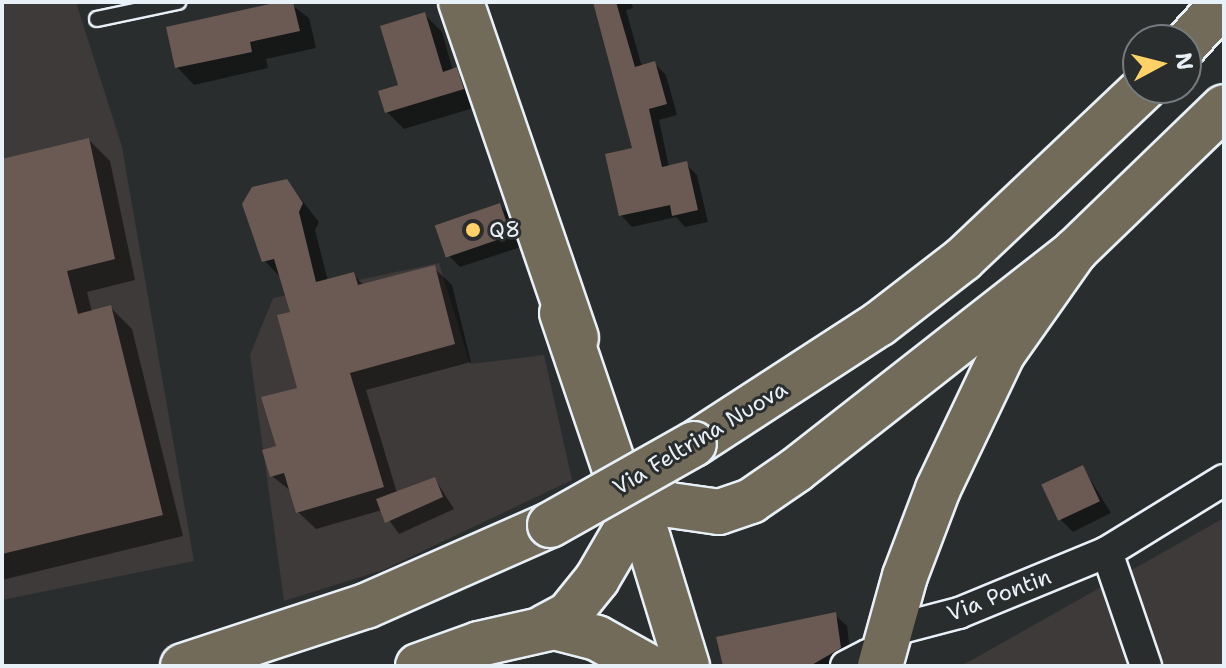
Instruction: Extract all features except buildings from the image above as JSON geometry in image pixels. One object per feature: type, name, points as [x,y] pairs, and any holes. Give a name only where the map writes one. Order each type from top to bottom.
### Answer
[{"type":"main road","points":[[461,2],[613,474],[633,491],[670,505],[709,511],[751,501],[1075,251],[1224,107]]},
{"type":"main road","points":[[1202,26],[1224,2]]},
{"type":"main road","name":"Via Feltrina Nuova","points":[[183,666],[366,606],[550,525],[694,444],[879,324],[963,259],[1127,104]]},
{"type":"main road","points":[[875,655],[920,534],[981,395],[1023,321],[1075,251]]},
{"type":"main road","points":[[559,299],[581,421],[621,538],[676,666]]},
{"type":"main road","points":[[418,666],[563,620],[581,601],[621,538],[633,491]]},
{"type":"main road","points":[[633,491],[687,666]]},
{"type":"main road","points":[[545,627],[584,633],[647,666]]},
{"type":"street","name":"Via Pontin","points":[[875,655],[959,613],[1107,552],[1224,480]]},
{"type":"street","points":[[1107,552],[1146,666]]},
{"type":"lane","points":[[97,19],[178,2]]},
{"type":"shaded area","points":[[2,2],[76,2],[122,147],[194,561],[2,600]]},
{"type":"shaded area","points":[[439,263],[470,364],[544,355],[572,480],[383,570],[284,601],[250,355],[273,298]]},
{"type":"shaded area","points":[[1224,518],[1224,666],[959,666],[970,661]]},
{"type":"place","name":"Q8","points":[[473,230]]}]
